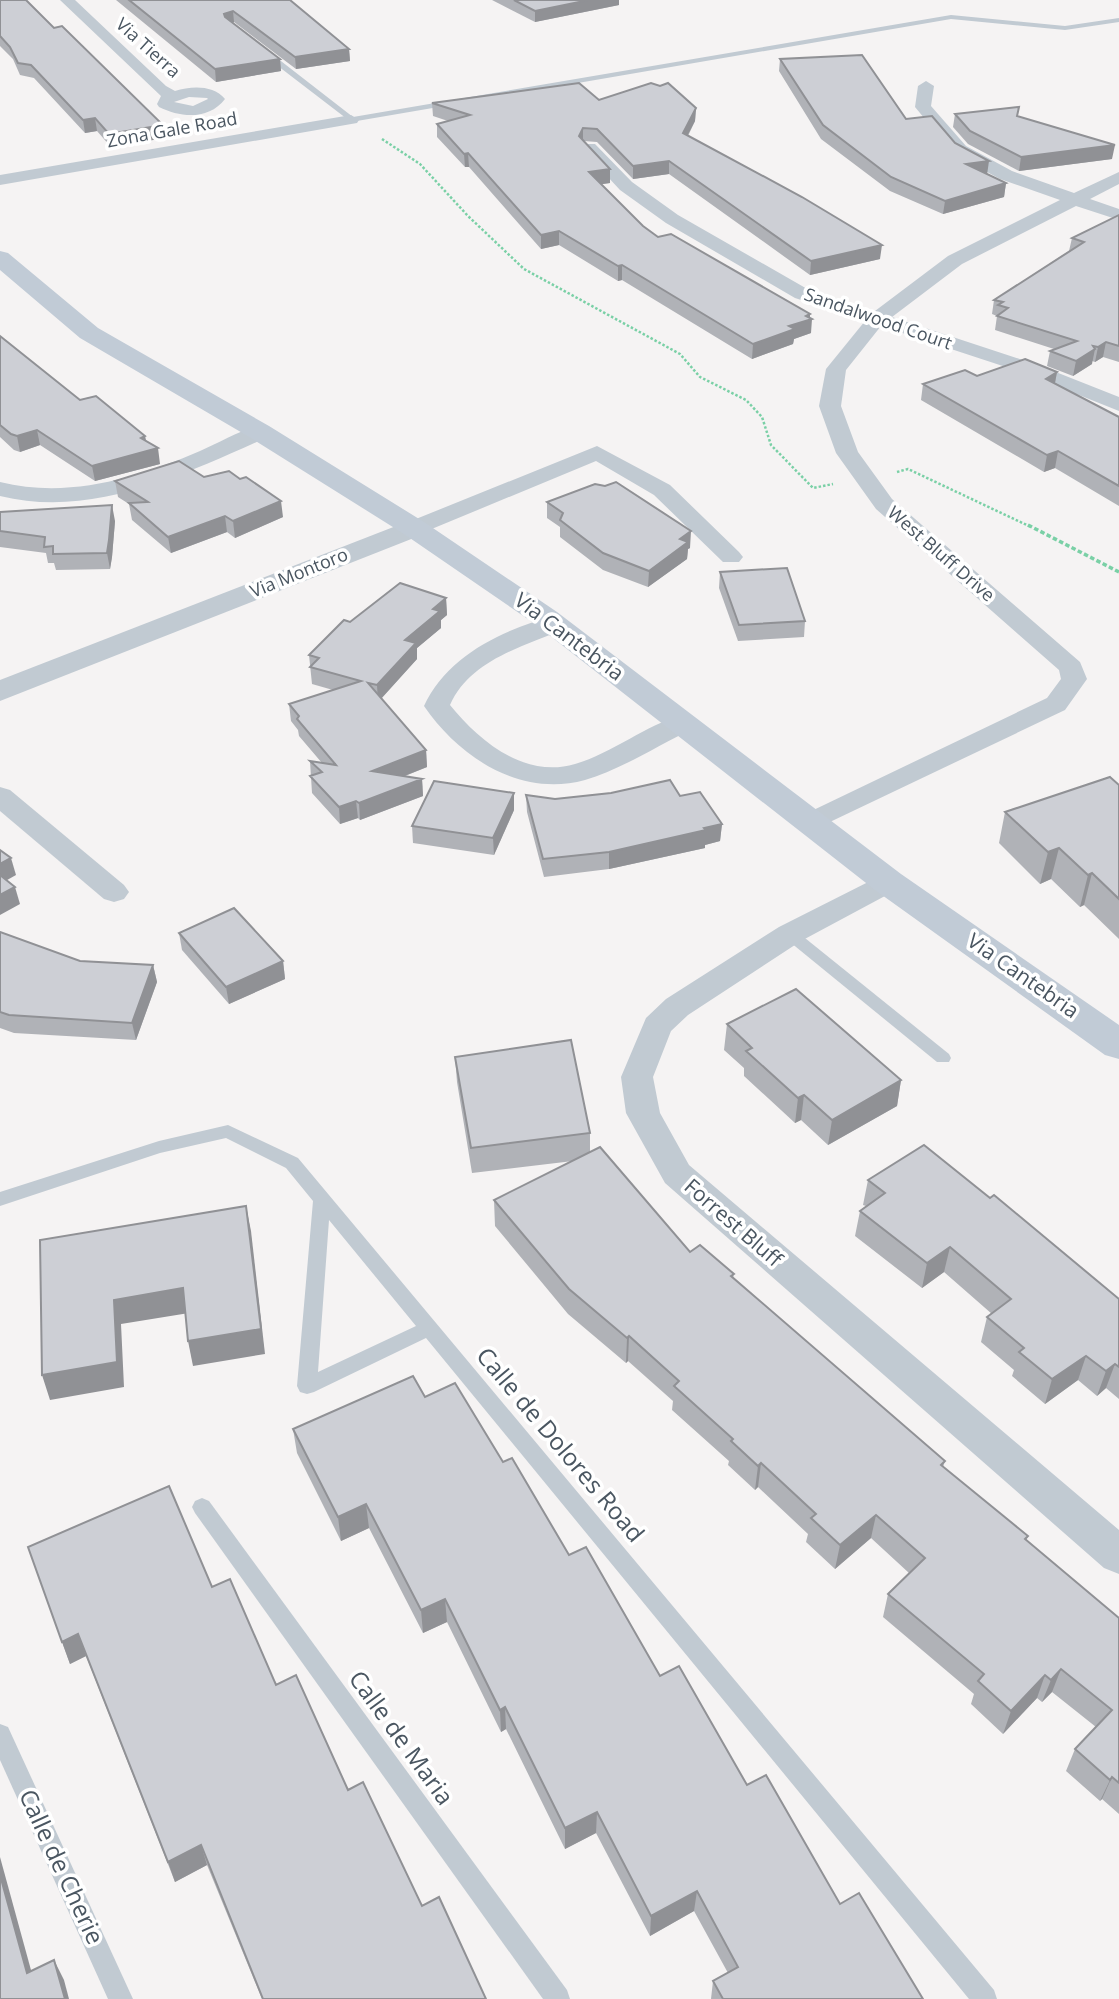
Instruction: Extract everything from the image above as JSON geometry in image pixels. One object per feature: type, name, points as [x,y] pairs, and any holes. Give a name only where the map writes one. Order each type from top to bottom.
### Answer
[{"type":"main road","name":"Via Cantebria","points":[[0,258],[89,333],[260,432],[414,528],[555,624],[888,882],[1119,1045]]},
{"type":"street","name":"Via Tierra","points":[[67,0],[160,89],[173,96]]},
{"type":"street","points":[[926,86],[923,107],[960,150],[1006,176],[1119,215]]},
{"type":"street","name":"Zona Gale Road","points":[[0,180],[351,120]]},
{"type":"street","name":"Sandalwood Court","points":[[589,149],[626,186],[672,219],[802,294],[1031,369],[1119,405]]},
{"type":"street","name":"West Bluff Drive","points":[[811,822],[1056,704],[1074,679],[1071,667],[884,504],[847,453],[830,406],[836,369],[876,320],[955,260],[1119,177]]},
{"type":"street","points":[[0,489],[26,495],[86,496],[120,489],[159,477],[260,432]]},
{"type":"street","name":"Via Montoro","points":[[0,691],[597,453],[662,490],[732,557]]},
{"type":"street","points":[[555,624],[469,662],[441,691],[437,706],[458,732],[494,760],[534,775],[579,773],[682,723]]},
{"type":"street","points":[[0,796],[114,892]]},
{"type":"street","name":"Forrest Bluff","points":[[888,882],[790,934],[677,1007],[657,1026],[637,1077],[642,1113],[677,1174],[1119,1555]]},
{"type":"lane","points":[[254,44],[351,120],[951,17],[1067,28],[1119,20]]},
{"type":"lane","points":[[790,934],[943,1058]]},
{"type":"lane","name":"Calle de Dolores Road","points":[[0,1199],[159,1147],[228,1131],[292,1163],[985,1999]]},
{"type":"lane","points":[[322,1200],[307,1385],[429,1328]]},
{"type":"lane","name":"Calle de Maria","points":[[202,1507],[558,1999]]},
{"type":"lane","name":"Calle de Cherie","points":[[0,1735],[121,1999]]},
{"type":"path","points":[[351,120],[421,164],[468,216],[524,269],[680,354],[700,377],[746,400],[762,417],[771,445],[813,488],[908,469],[979,500],[1119,572]]},
{"type":"building","points":[[0,0],[26,0],[54,28],[62,26],[163,125],[109,134],[95,118],[83,120],[31,65],[18,63],[10,47],[0,36]]},
{"type":"building","points":[[129,0],[290,0],[349,49],[295,57],[233,11],[224,14],[225,17],[280,59],[215,69]]},
{"type":"building","points":[[514,0],[589,0],[535,11]]},
{"type":"building","points":[[862,55],[906,119],[932,116],[955,143],[989,161],[966,164],[1006,183],[945,201],[891,177],[823,125],[780,59]]},
{"type":"building","points":[[579,83],[599,100],[651,83],[660,86],[668,83],[696,108],[683,133],[802,197],[882,245],[811,261],[669,161],[633,166],[597,129],[583,128],[579,136],[610,169],[589,172],[643,226],[658,237],[671,234],[810,314],[806,316],[812,319],[789,326],[795,329],[753,344],[622,265],[618,266],[559,231],[541,235],[468,153],[464,154],[437,124],[470,115],[432,103]]},
{"type":"building","points":[[1019,107],[1017,116],[1115,145],[1021,157],[970,131],[955,114]]},
{"type":"building","points":[[1119,215],[1119,346],[1106,342],[1098,347],[1093,346],[1095,349],[1076,361],[1050,351],[1077,341],[997,316],[1008,308],[998,305],[1003,302],[994,300],[1084,242],[1072,238]]},
{"type":"building","points":[[0,336],[80,400],[96,396],[145,436],[141,438],[158,448],[92,466],[37,430],[17,436],[11,434],[0,425]]},
{"type":"building","points":[[1025,359],[1057,372],[1046,379],[1119,417],[1119,486],[1058,451],[1047,455],[923,384],[965,370],[977,376]]},
{"type":"building","points":[[179,461],[204,477],[229,471],[240,479],[246,477],[281,501],[233,521],[225,516],[168,537],[129,503],[148,502],[115,481]]},
{"type":"building","points":[[616,482],[691,531],[680,539],[688,542],[649,571],[603,553],[560,520],[563,513],[547,502],[595,484],[605,486]]},
{"type":"building","points":[[112,505],[107,553],[53,554],[53,546],[44,547],[45,537],[0,531],[0,512]]},
{"type":"building","points":[[787,568],[805,621],[739,625],[720,572]]},
{"type":"building","points":[[400,583],[446,598],[433,609],[440,611],[405,640],[416,643],[377,685],[368,683],[426,750],[372,771],[422,779],[359,803],[356,801],[339,807],[310,776],[322,772],[310,761],[336,765],[297,719],[299,716],[289,704],[361,681],[310,667],[319,658],[309,655],[344,620],[350,622]]},
{"type":"building","points":[[1110,777],[1119,785],[1119,899],[1092,873],[1088,875],[1059,848],[1048,852],[1005,812]]},
{"type":"building","points":[[670,780],[680,796],[700,792],[722,824],[609,852],[543,859],[526,795],[555,799],[611,793]]},
{"type":"building","points":[[434,781],[514,793],[493,838],[412,826]]},
{"type":"building","points":[[0,850],[11,858],[0,864]]},
{"type":"building","points":[[0,875],[15,887],[0,895]]},
{"type":"building","points":[[234,908],[283,961],[226,987],[179,933]]},
{"type":"building","points":[[0,932],[80,961],[153,965],[132,1023],[9,1015],[0,1012]]},
{"type":"building","points":[[796,989],[901,1080],[832,1120],[804,1095],[798,1098],[746,1051],[752,1048],[727,1024]]},
{"type":"building","points":[[571,1040],[590,1133],[471,1148],[455,1057]]},
{"type":"building","points":[[924,1145],[990,1198],[994,1195],[1119,1299],[1119,1367],[1115,1364],[1106,1371],[1086,1356],[1052,1379],[1019,1352],[1024,1348],[987,1317],[1011,1299],[950,1247],[927,1263],[860,1211],[885,1193],[868,1180]]},
{"type":"building","points":[[600,1147],[690,1252],[700,1245],[734,1274],[731,1276],[945,1461],[941,1465],[1028,1536],[1025,1539],[1119,1618],[1119,1783],[1112,1777],[1110,1780],[1075,1749],[1112,1710],[1061,1669],[1051,1680],[1045,1675],[1011,1711],[978,1681],[984,1674],[888,1594],[925,1558],[876,1515],[840,1545],[811,1518],[816,1514],[761,1463],[758,1466],[731,1441],[733,1439],[674,1386],[679,1381],[629,1336],[627,1338],[569,1289],[494,1200]]},
{"type":"building","points":[[246,1206],[261,1329],[188,1341],[183,1288],[114,1300],[117,1362],[42,1375],[40,1240]]},
{"type":"building","points":[[413,1376],[425,1397],[455,1383],[503,1462],[512,1458],[569,1555],[586,1547],[660,1676],[679,1666],[747,1785],[766,1775],[840,1904],[859,1893],[923,1999],[723,1999],[713,1981],[738,1967],[697,1891],[651,1916],[597,1812],[565,1828],[505,1707],[500,1710],[445,1599],[421,1610],[366,1504],[338,1517],[293,1429]]},
{"type":"building","points":[[169,1486],[212,1587],[230,1579],[276,1685],[296,1675],[348,1790],[363,1782],[422,1906],[439,1897],[486,1999],[263,1999],[201,1845],[168,1862],[78,1634],[62,1642],[28,1547]]},
{"type":"building","points":[[0,1875],[27,1973],[54,1960],[65,1999],[0,1999]]}]
